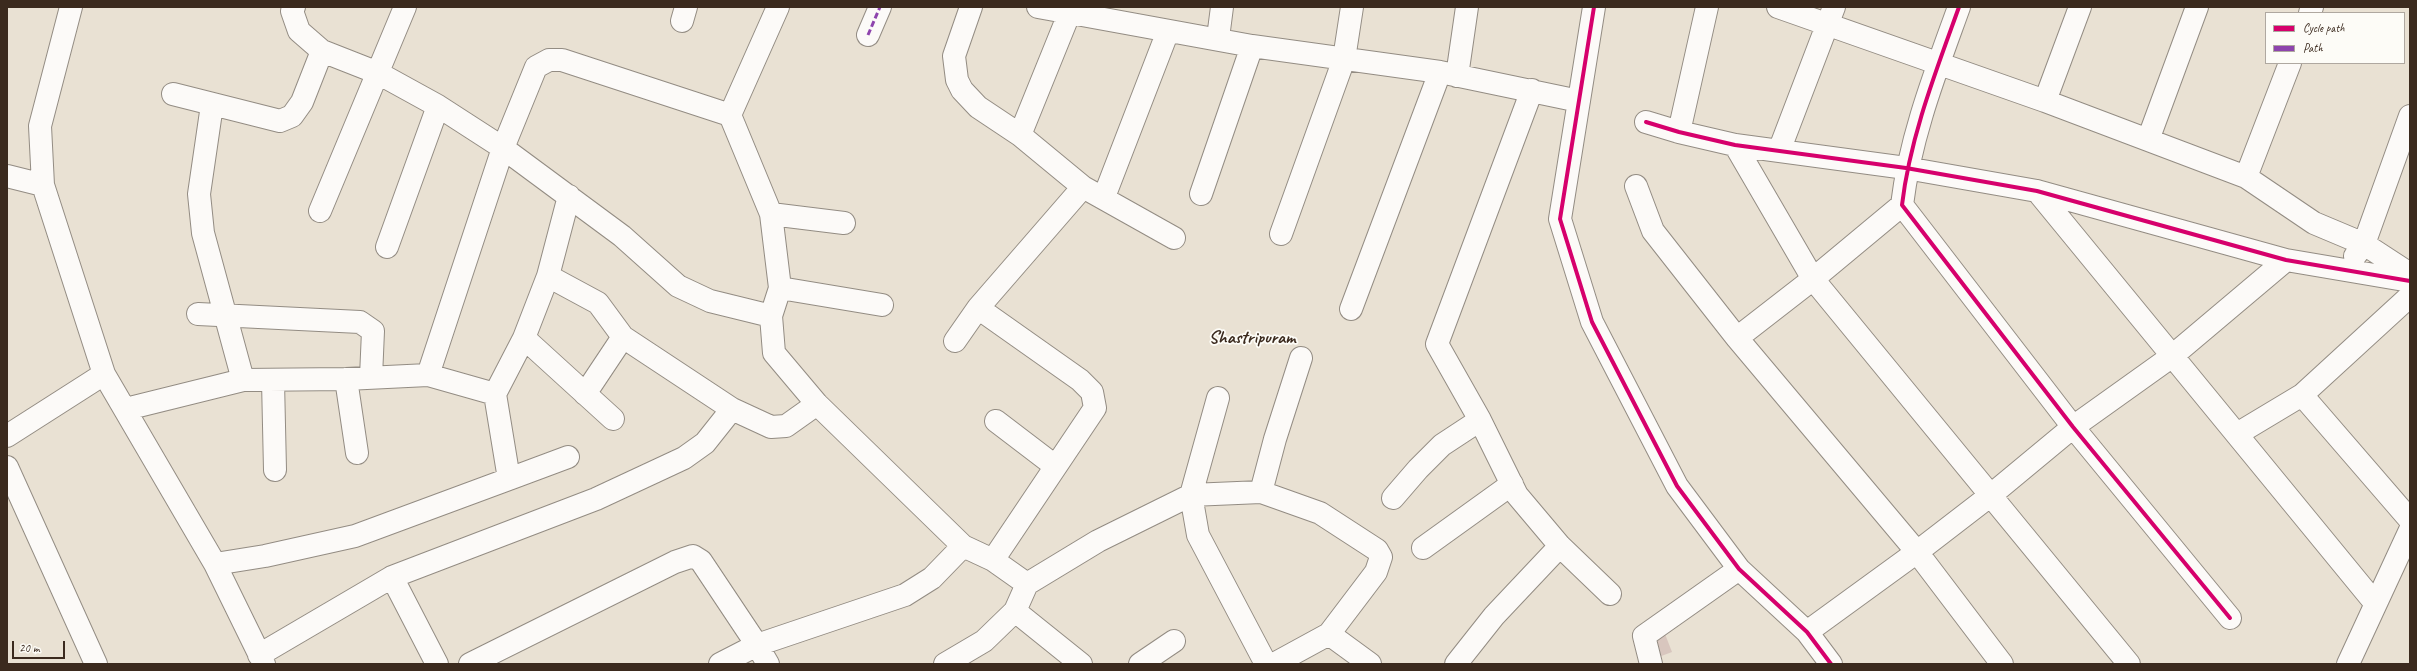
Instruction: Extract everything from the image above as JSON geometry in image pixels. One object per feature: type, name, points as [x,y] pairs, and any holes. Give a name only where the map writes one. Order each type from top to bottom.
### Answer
[{"type":"street","points":[[71,7],[40,126],[44,185],[104,374],[215,564],[262,659],[392,577],[596,500],[684,458],[705,444],[732,409]]},
{"type":"street","points":[[294,7],[292,11],[299,31],[322,51],[378,73],[438,106],[503,148],[622,236],[678,286],[710,301],[771,316]]},
{"type":"street","points":[[320,211],[405,7]]},
{"type":"street","points":[[778,7],[730,115],[771,214],[780,288],[771,316],[774,353],[817,404],[963,546],[993,560],[1027,584]]},
{"type":"street","points":[[868,35],[880,7]]},
{"type":"street","points":[[971,7],[954,56],[956,80],[962,90],[978,107],[1020,135],[1083,187],[1104,197],[1174,238]]},
{"type":"street","points":[[1041,7],[1069,14],[1128,15],[1168,31],[1218,38],[1252,46],[1448,74],[1532,90],[1579,101]]},
{"type":"street","points":[[1218,38],[1222,7]]},
{"type":"street","points":[[1281,234],[1344,59],[1352,7]]},
{"type":"street","points":[[1351,309],[1448,74],[1468,7]]},
{"type":"street","points":[[1594,7],[1560,219],[1592,322],[1677,486],[1739,569],[1807,632],[1831,664]]},
{"type":"street","points":[[1679,132],[1707,7]]},
{"type":"street","points":[[1778,7],[1831,16],[1939,63],[2246,176],[2314,223],[2364,244],[2410,274]]},
{"type":"street","points":[[1959,7],[1939,63],[1906,168],[1902,205],[2073,427],[2230,618]]},
{"type":"street","points":[[2045,101],[2080,7]]},
{"type":"street","points":[[2148,140],[2197,7]]},
{"type":"street","points":[[1020,135],[1069,14]]},
{"type":"street","points":[[1779,151],[1831,16]]},
{"type":"street","points":[[1104,197],[1168,31]]},
{"type":"street","points":[[1202,194],[1252,46]]},
{"type":"street","points":[[173,94],[280,121],[292,116],[302,102],[322,51]]},
{"type":"street","points":[[428,374],[503,148],[536,67],[549,60],[562,60],[730,115]]},
{"type":"street","points":[[2246,176],[2290,64]]},
{"type":"street","points":[[1532,90],[1437,344],[1480,420],[1517,495],[1560,546],[1610,594]]},
{"type":"street","points":[[212,105],[198,194],[203,233],[224,316],[243,380]]},
{"type":"street","points":[[386,248],[438,106]]},
{"type":"street","points":[[2344,270],[2364,244],[2410,116]]},
{"type":"street","points":[[1646,122],[1679,132],[1735,145],[1906,168],[2037,191],[2286,260],[2410,281]]},
{"type":"street","points":[[1735,145],[1813,279],[2129,664]]},
{"type":"street","points":[[7,176],[44,185]]},
{"type":"street","points":[[1636,186],[1653,231],[1737,338],[1917,552],[2002,664]]},
{"type":"street","points":[[954,341],[978,308],[1083,187]]},
{"type":"street","points":[[2037,191],[2171,357],[2237,434],[2375,603]]},
{"type":"street","points":[[509,479],[495,394],[524,338],[548,276],[569,196]]},
{"type":"street","points":[[1737,338],[1813,279],[1902,205]]},
{"type":"street","points":[[771,214],[844,223]]},
{"type":"street","points":[[1807,632],[1917,552],[1991,495],[2073,427],[2171,357],[2286,260]]},
{"type":"street","points":[[548,276],[598,303],[623,337],[732,409],[771,427],[786,426],[817,404]]},
{"type":"street","points":[[780,288],[882,305]]},
{"type":"street","points":[[2237,434],[2302,395],[2410,296]]},
{"type":"street","points":[[978,308],[1080,380],[1092,392],[1095,408],[993,560]]},
{"type":"street","points":[[198,314],[360,322],[373,331],[371,377]]},
{"type":"street","points":[[585,394],[623,337]]},
{"type":"street","points":[[524,338],[613,419]]},
{"type":"street","points":[[1261,492],[1275,439],[1301,358]]},
{"type":"street","points":[[7,436],[104,374]]},
{"type":"street","points":[[126,410],[243,380],[273,381],[346,379],[428,374],[495,394]]},
{"type":"street","points":[[346,379],[357,453]]},
{"type":"street","points":[[273,381],[274,470]]},
{"type":"street","points":[[2302,395],[2410,520]]},
{"type":"street","points":[[1218,398],[1191,495],[1198,536],[1266,664]]},
{"type":"street","points":[[1393,498],[1442,445],[1480,420]]},
{"type":"street","points":[[996,421],[1055,466]]},
{"type":"street","points":[[215,564],[265,556],[355,536],[568,457]]},
{"type":"street","points":[[7,467],[96,664]]},
{"type":"street","points":[[1423,548],[1512,484]]},
{"type":"street","points":[[945,664],[984,641],[1016,611],[1027,584],[1098,541],[1191,495],[1261,492],[1320,513],[1377,550],[1382,557],[1376,572],[1329,634],[1274,664]]},
{"type":"street","points":[[2348,664],[2375,603],[2402,567],[2410,530]]},
{"type":"street","points":[[720,664],[757,644],[904,595],[932,578],[963,546]]},
{"type":"street","points":[[1456,664],[1494,616],[1560,546]]},
{"type":"street","points":[[470,664],[674,562],[693,556],[701,560],[757,644],[768,664]]},
{"type":"street","points":[[1651,664],[1644,636],[1739,569]]},
{"type":"street","points":[[392,577],[437,664]]},
{"type":"street","points":[[1016,611],[1081,664]]},
{"type":"street","points":[[1329,634],[1369,664]]},
{"type":"street","points":[[1140,664],[1174,641]]},
{"type":"building","points":[[1665,634],[1672,652],[1656,658],[1649,639]]},
{"type":"marked path","points":[[868,35],[880,7]]},
{"type":"cycle path","points":[[1594,7],[1560,219],[1592,322],[1677,486],[1739,569],[1807,632],[1831,664]]},
{"type":"cycle path","points":[[1959,7],[1917,129],[1902,205],[2073,427],[2230,618]]},
{"type":"cycle path","points":[[1646,122],[1679,132],[1735,145],[1906,168],[2037,191],[2286,260],[2410,281]]},
{"type":"district","name":"Shastripuram","points":[[1252,338]]}]
